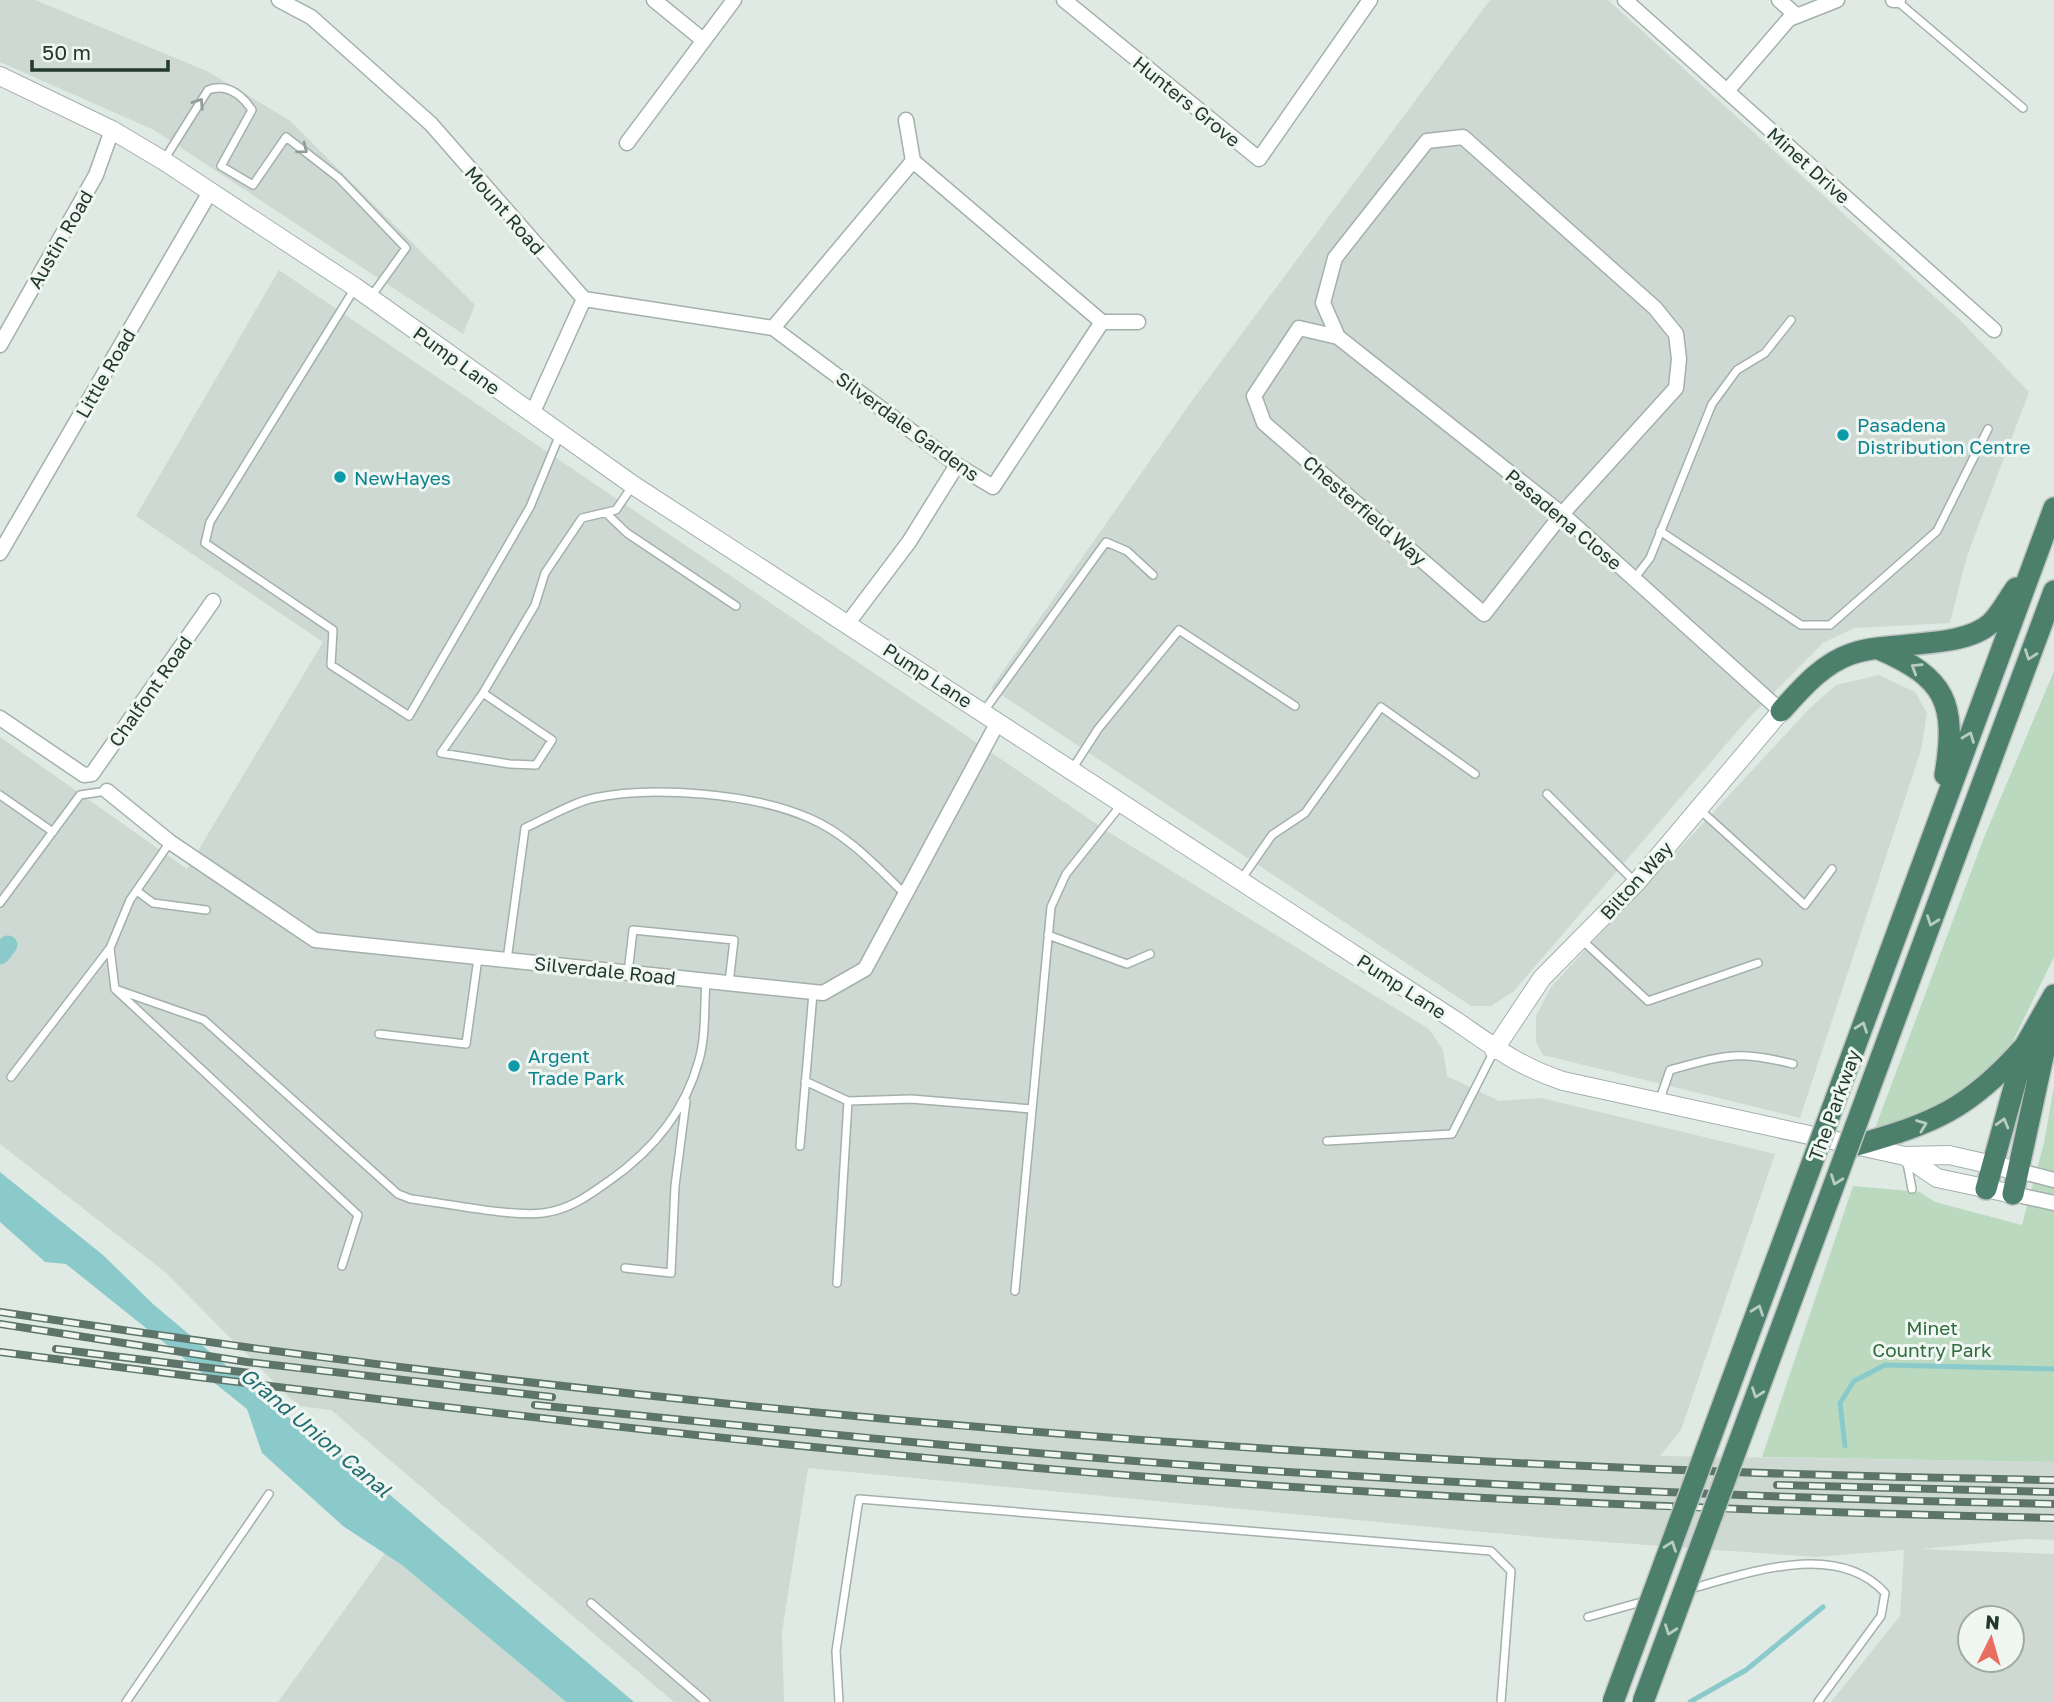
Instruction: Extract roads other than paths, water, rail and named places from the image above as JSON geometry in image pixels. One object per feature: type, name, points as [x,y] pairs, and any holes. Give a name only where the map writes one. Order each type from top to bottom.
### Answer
[{"type":"highway","name":"The Parkway","points":[[1613,1702],[2054,508]]},
{"type":"highway","points":[[1781,711],[1827,667],[1851,654],[1902,643],[1940,642],[1979,632],[1992,622],[2034,563]]},
{"type":"highway","name":"The Parkway","points":[[1643,1702],[2054,592]]},
{"type":"highway","points":[[1880,649],[1926,674],[1937,686],[1946,706],[1948,756],[1937,821]]},
{"type":"highway","points":[[1986,1189],[2026,1044],[2054,995]]},
{"type":"highway","points":[[2013,1194],[2054,1006]]},
{"type":"highway","points":[[1857,1145],[1927,1124],[1952,1112],[1974,1096],[2026,1044]]},
{"type":"street","name":"Mount Road","points":[[279,0],[311,17],[431,124],[584,299]]},
{"type":"street","points":[[654,0],[703,40]]},
{"type":"street","points":[[627,143],[734,0]]},
{"type":"street","name":"Hunters Grove","points":[[1064,0],[1258,159],[1370,0]]},
{"type":"street","name":"Minet Drive","points":[[1625,0],[1994,330]]},
{"type":"street","points":[[1779,0],[1796,15]]},
{"type":"street","points":[[1727,91],[1782,26],[1796,15],[1837,0]]},
{"type":"street","name":"Pump Lane","points":[[0,76],[112,130],[164,161],[362,292],[633,485],[1456,1021],[1494,1050],[1530,1070],[1563,1081],[1905,1156],[1949,1155],[2019,1171]]},
{"type":"street","points":[[906,120],[913,161],[1102,322],[1139,322]]},
{"type":"street","name":"Austin Road","points":[[0,345],[96,174],[112,130]]},
{"type":"street","points":[[1338,337],[1323,303],[1335,258],[1427,141],[1463,137],[1655,308],[1676,334],[1679,359],[1676,388],[1562,514]]},
{"type":"street","points":[[532,414],[584,299],[773,328],[913,161]]},
{"type":"street","name":"Little Road","points":[[0,553],[210,192]]},
{"type":"street","name":"Silverdale Gardens","points":[[773,328],[957,465],[993,488],[1102,322]]},
{"type":"street","name":"Chesterfield Way","points":[[1338,337],[1299,328],[1254,396],[1264,423],[1484,614],[1562,514]]},
{"type":"street","name":"Pasadena Close","points":[[1338,337],[1562,514],[1781,711]]},
{"type":"street","points":[[848,623],[909,542],[957,465]]},
{"type":"street","name":"Chalfont Road","points":[[0,718],[84,775],[92,774],[213,601]]},
{"type":"street","name":"Bilton Way","points":[[1494,1050],[1542,978],[1636,883],[1781,711]]},
{"type":"street","name":"Silverdale Road","points":[[107,791],[170,842],[315,940],[823,993],[865,969],[906,894],[991,717]]},
{"type":"street","name":"Pump Lane","points":[[1905,1156],[1928,1175],[2013,1194]]},
{"type":"street","points":[[2019,1171],[2054,1180]]},
{"type":"street","points":[[2013,1194],[2054,1203]]},
{"type":"lane","points":[[1896,1],[2023,108]]},
{"type":"lane","points":[[164,161],[208,90],[219,86],[234,91],[252,110],[221,166],[253,185],[286,136],[339,178],[405,248],[362,292],[210,522],[205,543],[333,630],[331,665],[409,716],[530,507],[560,434]]},
{"type":"lane","points":[[1634,579],[1650,558],[1712,404],[1737,370],[1765,353],[1791,320]]},
{"type":"lane","points":[[1660,531],[1801,625],[1830,625],[1937,531],[1988,429]]},
{"type":"lane","points":[[483,693],[552,740],[536,765],[510,765],[441,753],[483,693],[535,605],[545,573],[582,518],[616,510],[633,485]]},
{"type":"lane","points":[[606,513],[627,533],[736,606]]},
{"type":"lane","points":[[991,717],[1106,542],[1127,551],[1153,575]]},
{"type":"lane","points":[[1071,771],[1106,719],[1179,629],[1295,706]]},
{"type":"lane","points":[[1240,882],[1272,835],[1305,813],[1381,707],[1475,774]]},
{"type":"lane","points":[[0,903],[80,795],[107,791]]},
{"type":"lane","points":[[507,960],[526,828],[592,798],[641,792],[736,797],[809,818],[849,841],[906,894]]},
{"type":"lane","points":[[1547,794],[1636,883]]},
{"type":"lane","points":[[0,795],[52,832]]},
{"type":"lane","points":[[1015,1291],[1051,906],[1066,874],[1121,805]]},
{"type":"lane","points":[[1699,808],[1805,905],[1832,869]]},
{"type":"lane","points":[[11,1077],[110,948],[137,891],[170,842]]},
{"type":"lane","points":[[137,891],[153,903],[206,910]]},
{"type":"lane","points":[[628,972],[633,930],[709,937],[734,940],[729,983]]},
{"type":"lane","points":[[1048,934],[1128,964],[1150,954]]},
{"type":"lane","points":[[1581,939],[1648,1001],[1758,963]]},
{"type":"lane","points":[[110,948],[115,989],[358,1215],[342,1266]]},
{"type":"lane","points":[[379,1034],[466,1044],[478,957]]},
{"type":"lane","points":[[625,1268],[671,1273],[675,1186],[686,1097],[700,1058],[706,981]]},
{"type":"lane","points":[[115,989],[204,1020],[391,1189],[411,1199],[532,1214],[561,1210],[580,1201],[626,1168],[663,1133],[686,1097]]},
{"type":"lane","points":[[800,1146],[813,992]]},
{"type":"lane","points":[[1327,1141],[1452,1134],[1494,1050]]},
{"type":"lane","points":[[1659,1103],[1670,1070],[1732,1054],[1754,1054],[1793,1064]]},
{"type":"lane","points":[[805,1081],[848,1101],[911,1099],[1032,1109]]},
{"type":"lane","points":[[837,1283],[848,1101]]},
{"type":"lane","points":[[1905,1156],[1912,1189]]},
{"type":"lane","points":[[126,1702],[269,1494]]},
{"type":"lane","points":[[839,1702],[836,1651],[859,1499],[1490,1552],[1511,1571],[1502,1702]]},
{"type":"lane","points":[[1588,1617],[1791,1564],[1847,1570],[1873,1580],[1885,1593],[1881,1616],[1818,1702]]},
{"type":"lane","points":[[591,1603],[706,1702]]},
{"type":"water","points":[[0,1172],[103,1255],[153,1304],[284,1414],[349,1460],[634,1702],[566,1702],[402,1565],[343,1526],[262,1453],[247,1409],[66,1264],[45,1262],[0,1222]]},
{"type":"waterway","points":[[0,955],[8,945]]},
{"type":"waterway","points":[[1845,1446],[1840,1403],[1854,1381],[1885,1365],[2054,1369]]},
{"type":"waterway","points":[[1690,1702],[1746,1670],[1823,1607]]},
{"type":"railway","points":[[0,1312],[511,1380],[768,1408],[1024,1431],[1281,1450],[1539,1464],[2054,1480]]},
{"type":"railway","points":[[0,1324],[247,1362],[552,1397]]},
{"type":"railway","points":[[56,1349],[250,1373]]},
{"type":"railway","points":[[0,1352],[585,1423],[1076,1471],[1495,1499],[2054,1518]]},
{"type":"railway","points":[[535,1405],[823,1434],[1209,1467],[1679,1493],[2054,1504]]},
{"type":"railway","points":[[1777,1485],[2054,1492]]},
{"type":"place","name":"Pasadena Distribution Centre","points":[[1843,435]]},
{"type":"place","name":"NewHayes","points":[[340,477]]},
{"type":"place","name":"Argent Trade Park","points":[[514,1066]]},
{"type":"park label","name":"Minet Country Park","points":[[1932,1338]]},
{"type":"water label","name":"Grand Union Canal","points":[[316,1432]]}]
